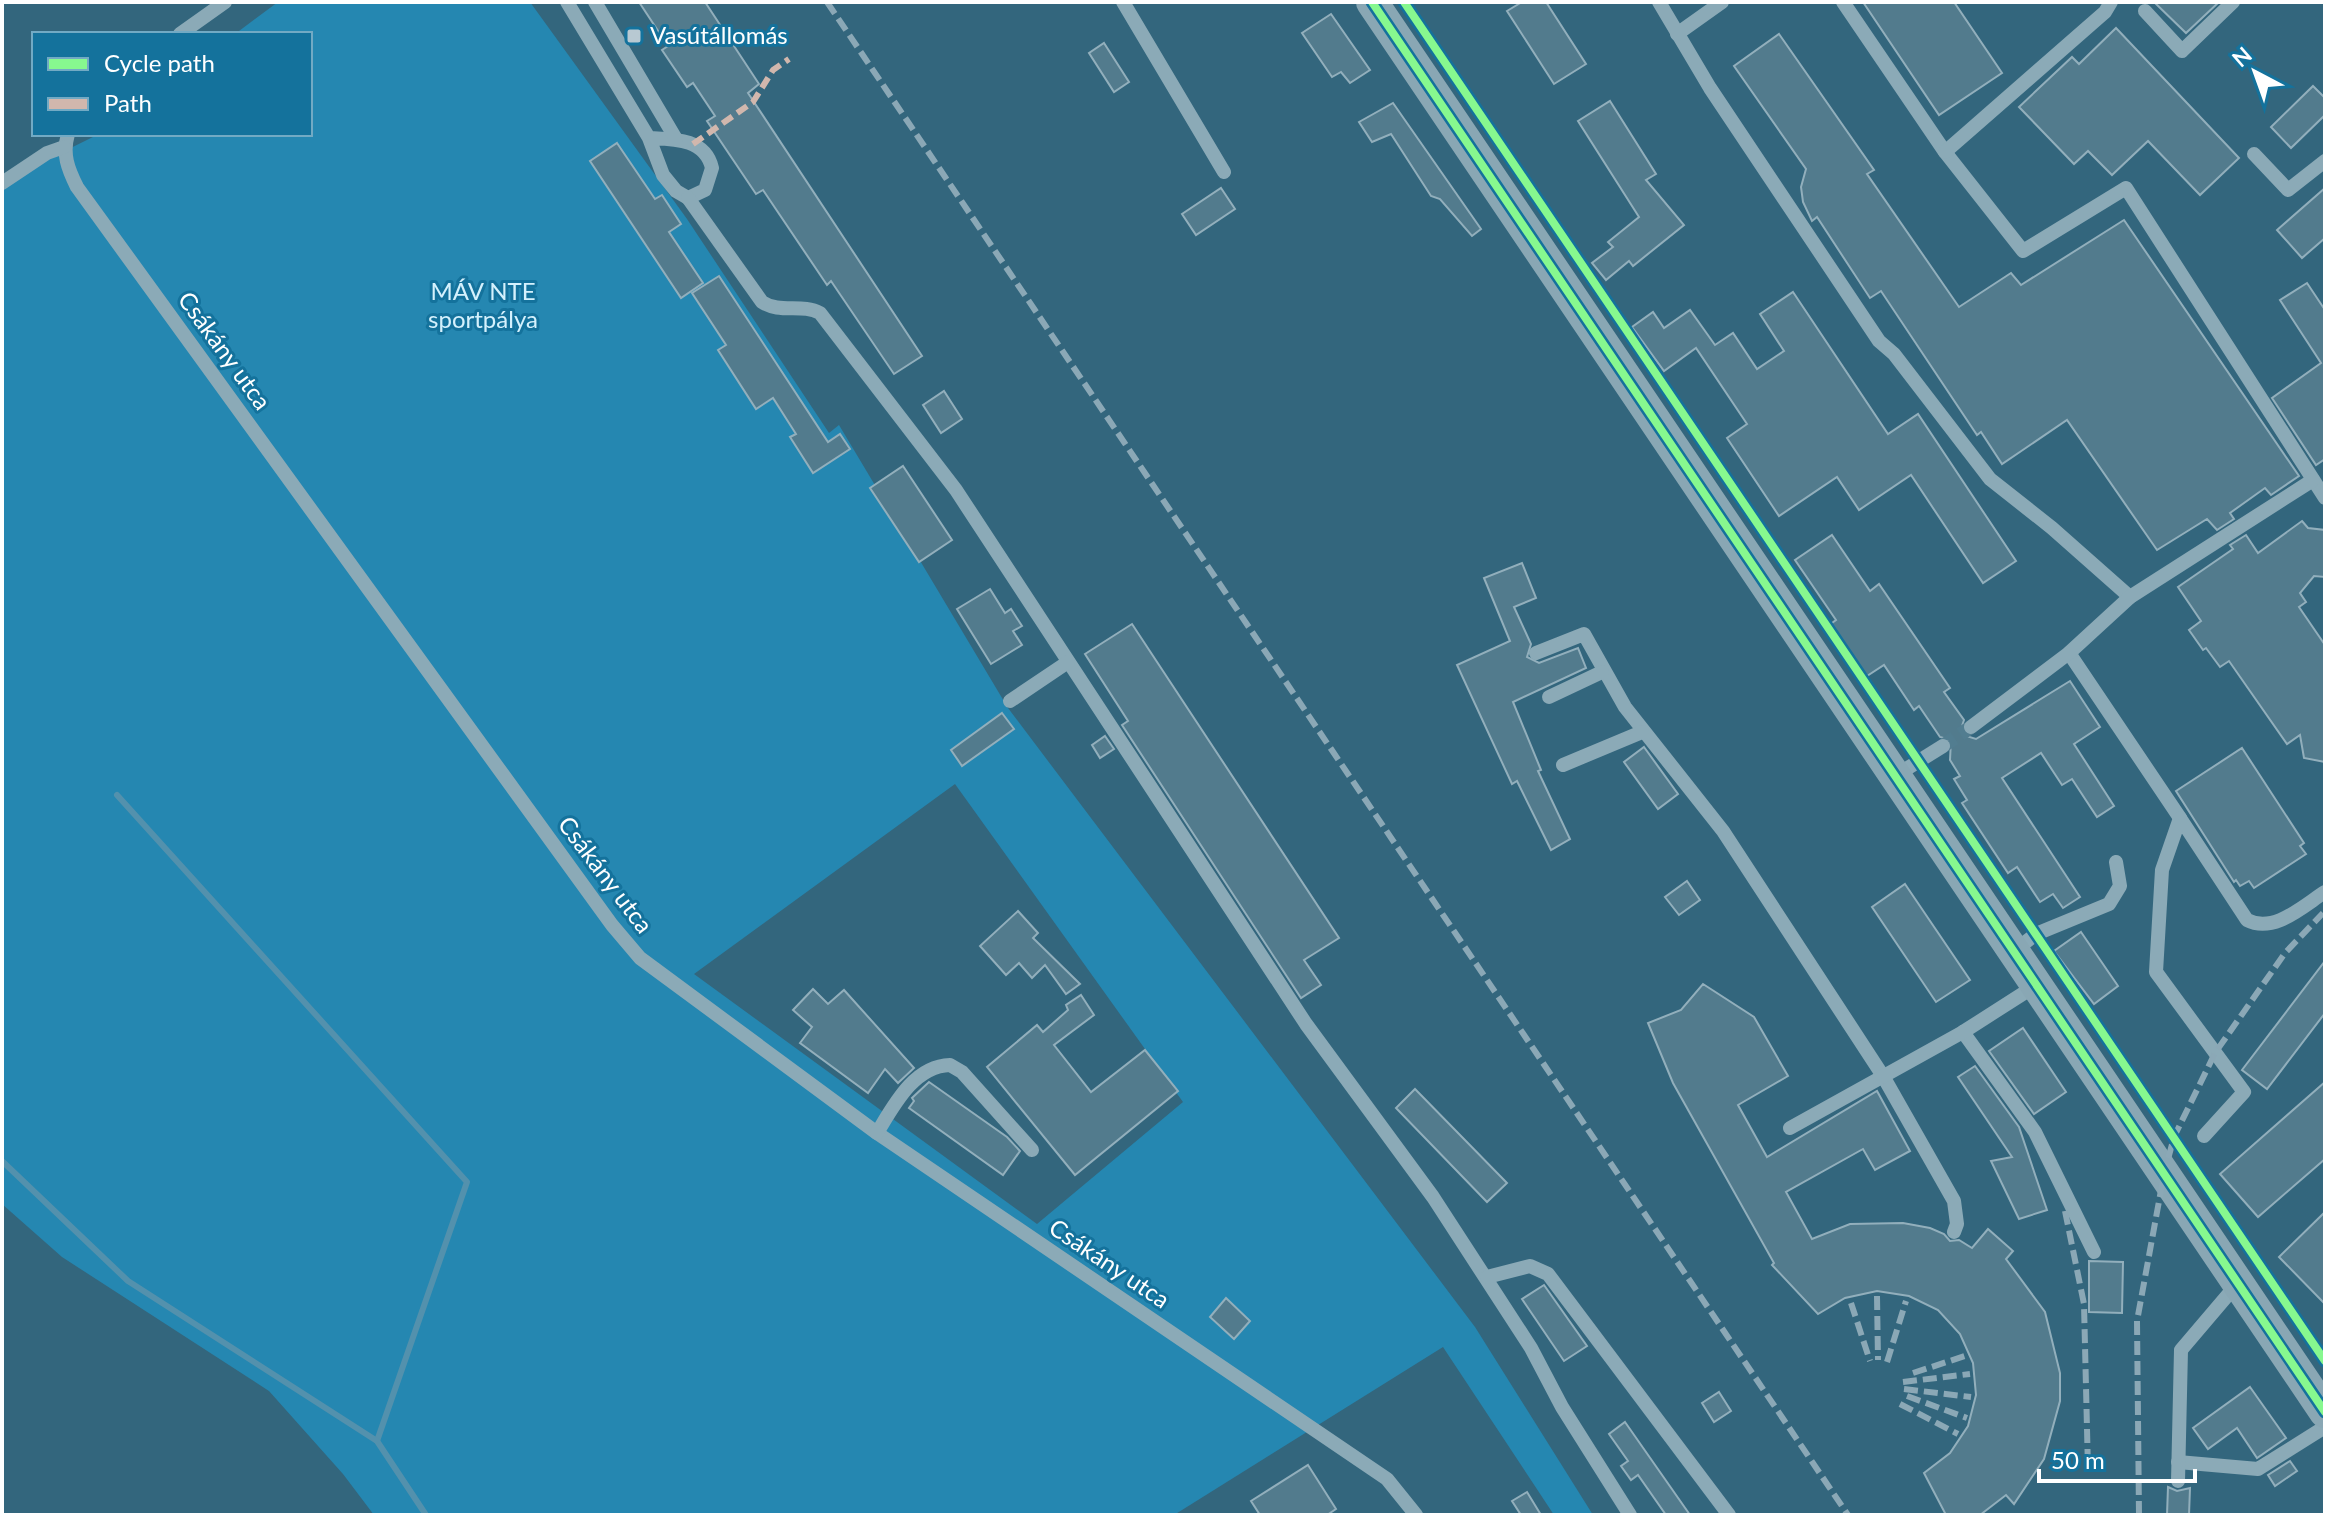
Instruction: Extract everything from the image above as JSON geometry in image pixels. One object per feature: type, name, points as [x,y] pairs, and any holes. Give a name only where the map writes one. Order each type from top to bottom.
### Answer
[{"type":"main road","points":[[1372,2],[2325,1412]]},
{"type":"street","points":[[183,32],[225,2]]},
{"type":"street","points":[[567,2],[649,138],[667,181],[688,198],[762,302],[770,307],[806,308],[820,313],[956,490],[1306,1024],[1433,1197],[1487,1277],[1630,1515]]},
{"type":"street","points":[[595,2],[676,139]]},
{"type":"street","points":[[1123,2],[1224,172]]},
{"type":"street","points":[[1659,2],[1879,341],[1894,354],[1968,455],[2007,494],[2052,528],[2130,597]]},
{"type":"street","points":[[1677,34],[1722,2]]},
{"type":"street","points":[[1843,2],[1945,152],[2023,251],[2126,188],[2325,498]]},
{"type":"street","points":[[1945,152],[2105,12],[2111,2]]},
{"type":"street","points":[[2145,11],[2182,51],[2233,2]]},
{"type":"street","points":[[649,138],[676,139],[700,148],[711,161],[711,179],[705,190],[688,198]]},
{"type":"street","points":[[2,183],[66,140]]},
{"type":"street","name":"Csákány utca","points":[[66,140],[77,187],[627,944],[657,973],[877,1133],[1387,1479],[1416,1515]]},
{"type":"street","points":[[2254,154],[2288,190],[2325,161]]},
{"type":"street","points":[[1971,727],[2069,653],[2130,597],[2313,480]]},
{"type":"street","points":[[1536,653],[1584,634],[1602,672],[1642,732],[1723,831],[1883,1076],[1954,1201],[1957,1224],[1954,1232]]},
{"type":"street","points":[[2069,653],[2247,920],[2254,924],[2274,924],[2325,892]]},
{"type":"street","points":[[1010,701],[1068,662]]},
{"type":"street","points":[[1549,697],[1602,672]]},
{"type":"street","points":[[1563,765],[1642,732]]},
{"type":"street","points":[[1894,776],[1943,746]]},
{"type":"street","points":[[2180,818],[2162,870],[2156,972],[2244,1092],[2204,1136]]},
{"type":"street","points":[[2014,951],[2036,934],[2109,904],[2120,886],[2116,862]]},
{"type":"street","points":[[1790,1128],[1963,1032],[2035,986]]},
{"type":"street","points":[[1963,1032],[2035,1132],[2094,1252]]},
{"type":"street","points":[[877,1133],[902,1095],[921,1074],[950,1065],[962,1072],[1032,1150]]},
{"type":"street","points":[[1487,1277],[1530,1266],[1548,1274],[1729,1515]]},
{"type":"street","points":[[2178,1481],[2181,1350],[2239,1282]]},
{"type":"street","points":[[2178,1462],[2258,1469],[2325,1427]]},
{"type":"green space","name":"MÁV NTE sportpálya","points":[[278,2],[530,2],[687,219],[829,433],[839,425],[1008,708],[1475,1327],[1593,1515],[1554,1515],[1443,1347],[1174,1515],[374,1515],[343,1474],[269,1391],[62,1257],[2,1204],[2,182],[95,136],[312,136],[312,32],[238,32]],"holes":[[[955,784],[1183,1102],[1037,1224],[694,974]]]},
{"type":"building","points":[[639,2],[705,2],[759,84],[748,93],[922,356],[894,374],[831,281],[827,285],[763,190],[756,194],[707,121],[715,116],[693,83],[687,87],[662,50],[668,46]]},
{"type":"building","points":[[1522,2],[1546,2],[1586,64],[1554,84],[1507,11]]},
{"type":"building","points":[[1863,2],[1954,2],[2002,73],[1939,115]]},
{"type":"building","points":[[2154,2],[2219,2],[2186,33]]},
{"type":"building","points":[[1331,14],[1370,70],[1350,83],[1341,72],[1332,77],[1302,33]]},
{"type":"building","points":[[2116,28],[2239,158],[2200,195],[2148,141],[2112,175],[2088,151],[2074,164],[2019,107],[2072,57],[2079,64]]},
{"type":"building","points":[[1779,34],[1874,170],[1867,174],[1959,307],[2011,273],[2021,285],[2124,220],[2299,476],[2271,495],[2265,488],[2230,513],[2234,519],[2217,530],[2207,519],[2157,550],[2067,420],[2002,464],[1981,432],[1977,435],[1881,291],[1870,298],[1817,217],[1812,221],[1803,202],[1801,187],[1806,169],[1734,66]]},
{"type":"building","points":[[1104,43],[1129,82],[1114,92],[1089,53]]},
{"type":"building","points":[[2313,86],[2325,98],[2325,115],[2291,148],[2271,127]]},
{"type":"building","points":[[1610,101],[1656,174],[1646,180],[1684,225],[1633,266],[1629,261],[1606,280],[1592,263],[1613,247],[1608,242],[1639,217],[1578,121]]},
{"type":"building","points":[[1393,103],[1481,229],[1472,236],[1440,199],[1431,196],[1391,134],[1372,142],[1359,122]]},
{"type":"building","points":[[617,143],[655,199],[662,195],[681,224],[669,232],[703,283],[681,298],[590,161]]},
{"type":"building","points":[[1221,188],[1235,209],[1196,235],[1182,214]]},
{"type":"building","points":[[2325,188],[2325,238],[2302,258],[2277,230]]},
{"type":"building","points":[[719,276],[828,442],[840,434],[850,449],[813,473],[790,437],[796,434],[773,398],[756,409],[718,350],[726,345],[692,293]]},
{"type":"building","points":[[2307,283],[2325,310],[2325,459],[2316,465],[2272,398],[2321,363],[2280,300]]},
{"type":"building","points":[[1793,292],[1888,434],[1918,414],[2016,561],[1983,583],[1911,475],[1859,510],[1837,477],[1779,516],[1727,438],[1747,424],[1696,348],[1664,371],[1632,327],[1653,312],[1664,328],[1690,310],[1715,345],[1733,333],[1757,369],[1784,351],[1760,314]]},
{"type":"building","points":[[944,391],[962,419],[941,433],[923,405]]},
{"type":"building","points":[[903,466],[952,540],[919,562],[870,488]]},
{"type":"building","points":[[2302,521],[2308,528],[2325,530],[2325,577],[2314,576],[2300,593],[2306,602],[2299,607],[2325,645],[2325,762],[2304,758],[2300,735],[2287,744],[2229,661],[2220,667],[2206,648],[2203,650],[2189,630],[2201,621],[2178,587],[2233,549],[2230,545],[2246,535],[2258,553]]},
{"type":"building","points":[[1832,535],[1870,591],[1879,584],[1950,688],[1944,692],[1964,720],[1961,729],[1966,736],[1976,739],[2070,681],[2100,727],[2074,744],[2114,806],[2097,817],[2072,779],[2062,785],[2041,753],[2002,778],[2080,897],[2063,908],[2053,894],[2040,902],[2017,867],[2008,873],[1962,803],[1967,800],[1954,779],[1960,776],[1950,760],[1951,740],[1940,737],[1919,706],[1914,710],[1884,665],[1864,678],[1828,626],[1836,620],[1795,560]]},
{"type":"building","points":[[1522,563],[1536,598],[1514,607],[1531,644],[1527,657],[1539,663],[1578,648],[1586,668],[1513,702],[1541,770],[1538,771],[1570,839],[1551,850],[1517,781],[1512,784],[1457,665],[1510,641],[1484,578]]},
{"type":"building","points":[[990,589],[1005,613],[1011,609],[1022,626],[1013,631],[1022,645],[991,664],[957,609]]},
{"type":"building","points":[[1132,624],[1339,938],[1304,960],[1321,985],[1301,998],[1122,725],[1128,721],[1085,654]]},
{"type":"building","points":[[1002,713],[1014,729],[962,766],[951,750]]},
{"type":"building","points":[[1105,736],[1114,749],[1100,758],[1092,745]]},
{"type":"building","points":[[1644,747],[1678,794],[1658,809],[1624,762]]},
{"type":"building","points":[[2242,748],[2304,843],[2300,846],[2306,854],[2254,888],[2249,881],[2240,886],[2236,880],[2234,882],[2176,791]]},
{"type":"building","points":[[1687,881],[1700,900],[1679,915],[1665,897]]},
{"type":"building","points":[[1905,884],[1970,980],[1936,1002],[1872,907]]},
{"type":"building","points":[[1018,911],[1038,933],[1033,938],[1080,984],[1066,994],[1045,965],[1032,978],[1019,963],[1006,975],[980,946]]},
{"type":"building","points":[[2081,932],[2118,986],[2094,1004],[2054,951]]},
{"type":"building","points":[[2325,961],[2325,1013],[2267,1089],[2242,1070]]},
{"type":"building","points":[[1703,984],[1754,1017],[1788,1076],[1738,1105],[1767,1157],[1877,1091],[1910,1151],[1875,1170],[1863,1149],[1786,1192],[1812,1239],[1850,1224],[1903,1223],[1930,1228],[1944,1234],[1950,1241],[1959,1240],[1972,1248],[1988,1229],[2013,1251],[2006,1259],[2045,1312],[2060,1373],[2060,1401],[2044,1459],[2014,1504],[2006,1495],[1980,1515],[1946,1515],[1924,1473],[1950,1453],[1968,1426],[1976,1395],[1973,1363],[1960,1334],[1938,1310],[1909,1296],[1877,1291],[1845,1298],[1818,1314],[1772,1265],[1774,1263],[1673,1083],[1648,1023],[1681,1010]]},
{"type":"building","points":[[813,989],[828,1004],[844,990],[914,1068],[898,1083],[885,1069],[868,1093],[800,1043],[812,1027],[793,1010]]},
{"type":"building","points":[[1081,995],[1094,1015],[1054,1045],[1091,1092],[1145,1050],[1178,1091],[1075,1175],[987,1067],[1037,1025],[1043,1032],[1068,1010],[1066,1005]]},
{"type":"building","points":[[2023,1028],[2066,1092],[2034,1114],[1989,1051]]},
{"type":"building","points":[[1975,1066],[2019,1127],[2047,1210],[2019,1219],[1991,1161],[2012,1157],[1958,1077]]},
{"type":"building","points":[[929,1082],[1007,1137],[1020,1151],[1003,1175],[909,1108],[914,1101],[912,1098]]},
{"type":"building","points":[[2325,1082],[2325,1159],[2258,1217],[2220,1174]]},
{"type":"building","points":[[1415,1089],[1507,1183],[1487,1202],[1396,1108]]},
{"type":"building","points":[[2325,1212],[2325,1304],[2279,1257]]},
{"type":"building","points":[[2089,1261],[2123,1262],[2122,1313],[2089,1312]]},
{"type":"building","points":[[1544,1285],[1587,1346],[1564,1361],[1522,1299]]},
{"type":"building","points":[[1226,1298],[1250,1321],[1234,1339],[1210,1317]]},
{"type":"building","points":[[2250,1387],[2286,1438],[2257,1458],[2237,1428],[2208,1449],[2193,1428]]},
{"type":"building","points":[[1719,1392],[1731,1411],[1714,1422],[1702,1403]]},
{"type":"building","points":[[1625,1422],[1690,1515],[1666,1515],[1638,1475],[1631,1480],[1621,1466],[1628,1461],[1609,1434]]},
{"type":"building","points":[[2290,1461],[2297,1471],[2275,1486],[2268,1475]]},
{"type":"building","points":[[1308,1465],[1336,1509],[1327,1515],[1260,1515],[1251,1501]]},
{"type":"building","points":[[2168,1487],[2177,1491],[2190,1488],[2189,1515],[2167,1515]]},
{"type":"building","points":[[1527,1492],[1541,1515],[1521,1515],[1512,1501]]},
{"type":"waterway","points":[[117,795],[467,1182],[377,1441]]},
{"type":"waterway","points":[[2,1161],[128,1281],[377,1441],[426,1515]]},
{"type":"tunnel","points":[[1943,746],[1971,727]]},
{"type":"railway","points":[[827,2],[1848,1515]]},
{"type":"railway","points":[[2139,1515],[2137,1321],[2164,1174],[2174,1137],[2215,1053],[2285,953],[2323,913]]},
{"type":"railway","points":[[2065,1211],[2084,1304],[2088,1470]]},
{"type":"railway","points":[[1877,1296],[1878,1360]]},
{"type":"railway","points":[[1887,1362],[1906,1301]]},
{"type":"railway","points":[[1851,1303],[1870,1361]]},
{"type":"railway","points":[[1913,1373],[1965,1356]]},
{"type":"railway","points":[[1903,1382],[1970,1374]]},
{"type":"railway","points":[[1904,1389],[1971,1397]]},
{"type":"railway","points":[[1907,1396],[1967,1418]]},
{"type":"railway","points":[[1900,1404],[1958,1434]]},
{"type":"marked path","points":[[693,144],[753,102],[773,70],[789,59]]},
{"type":"cycle path","points":[[1372,2],[2325,1412]]},
{"type":"cycle path","points":[[1404,2],[2325,1361]]},
{"type":"place","name":"Vasútállomás","points":[[634,36]]}]
